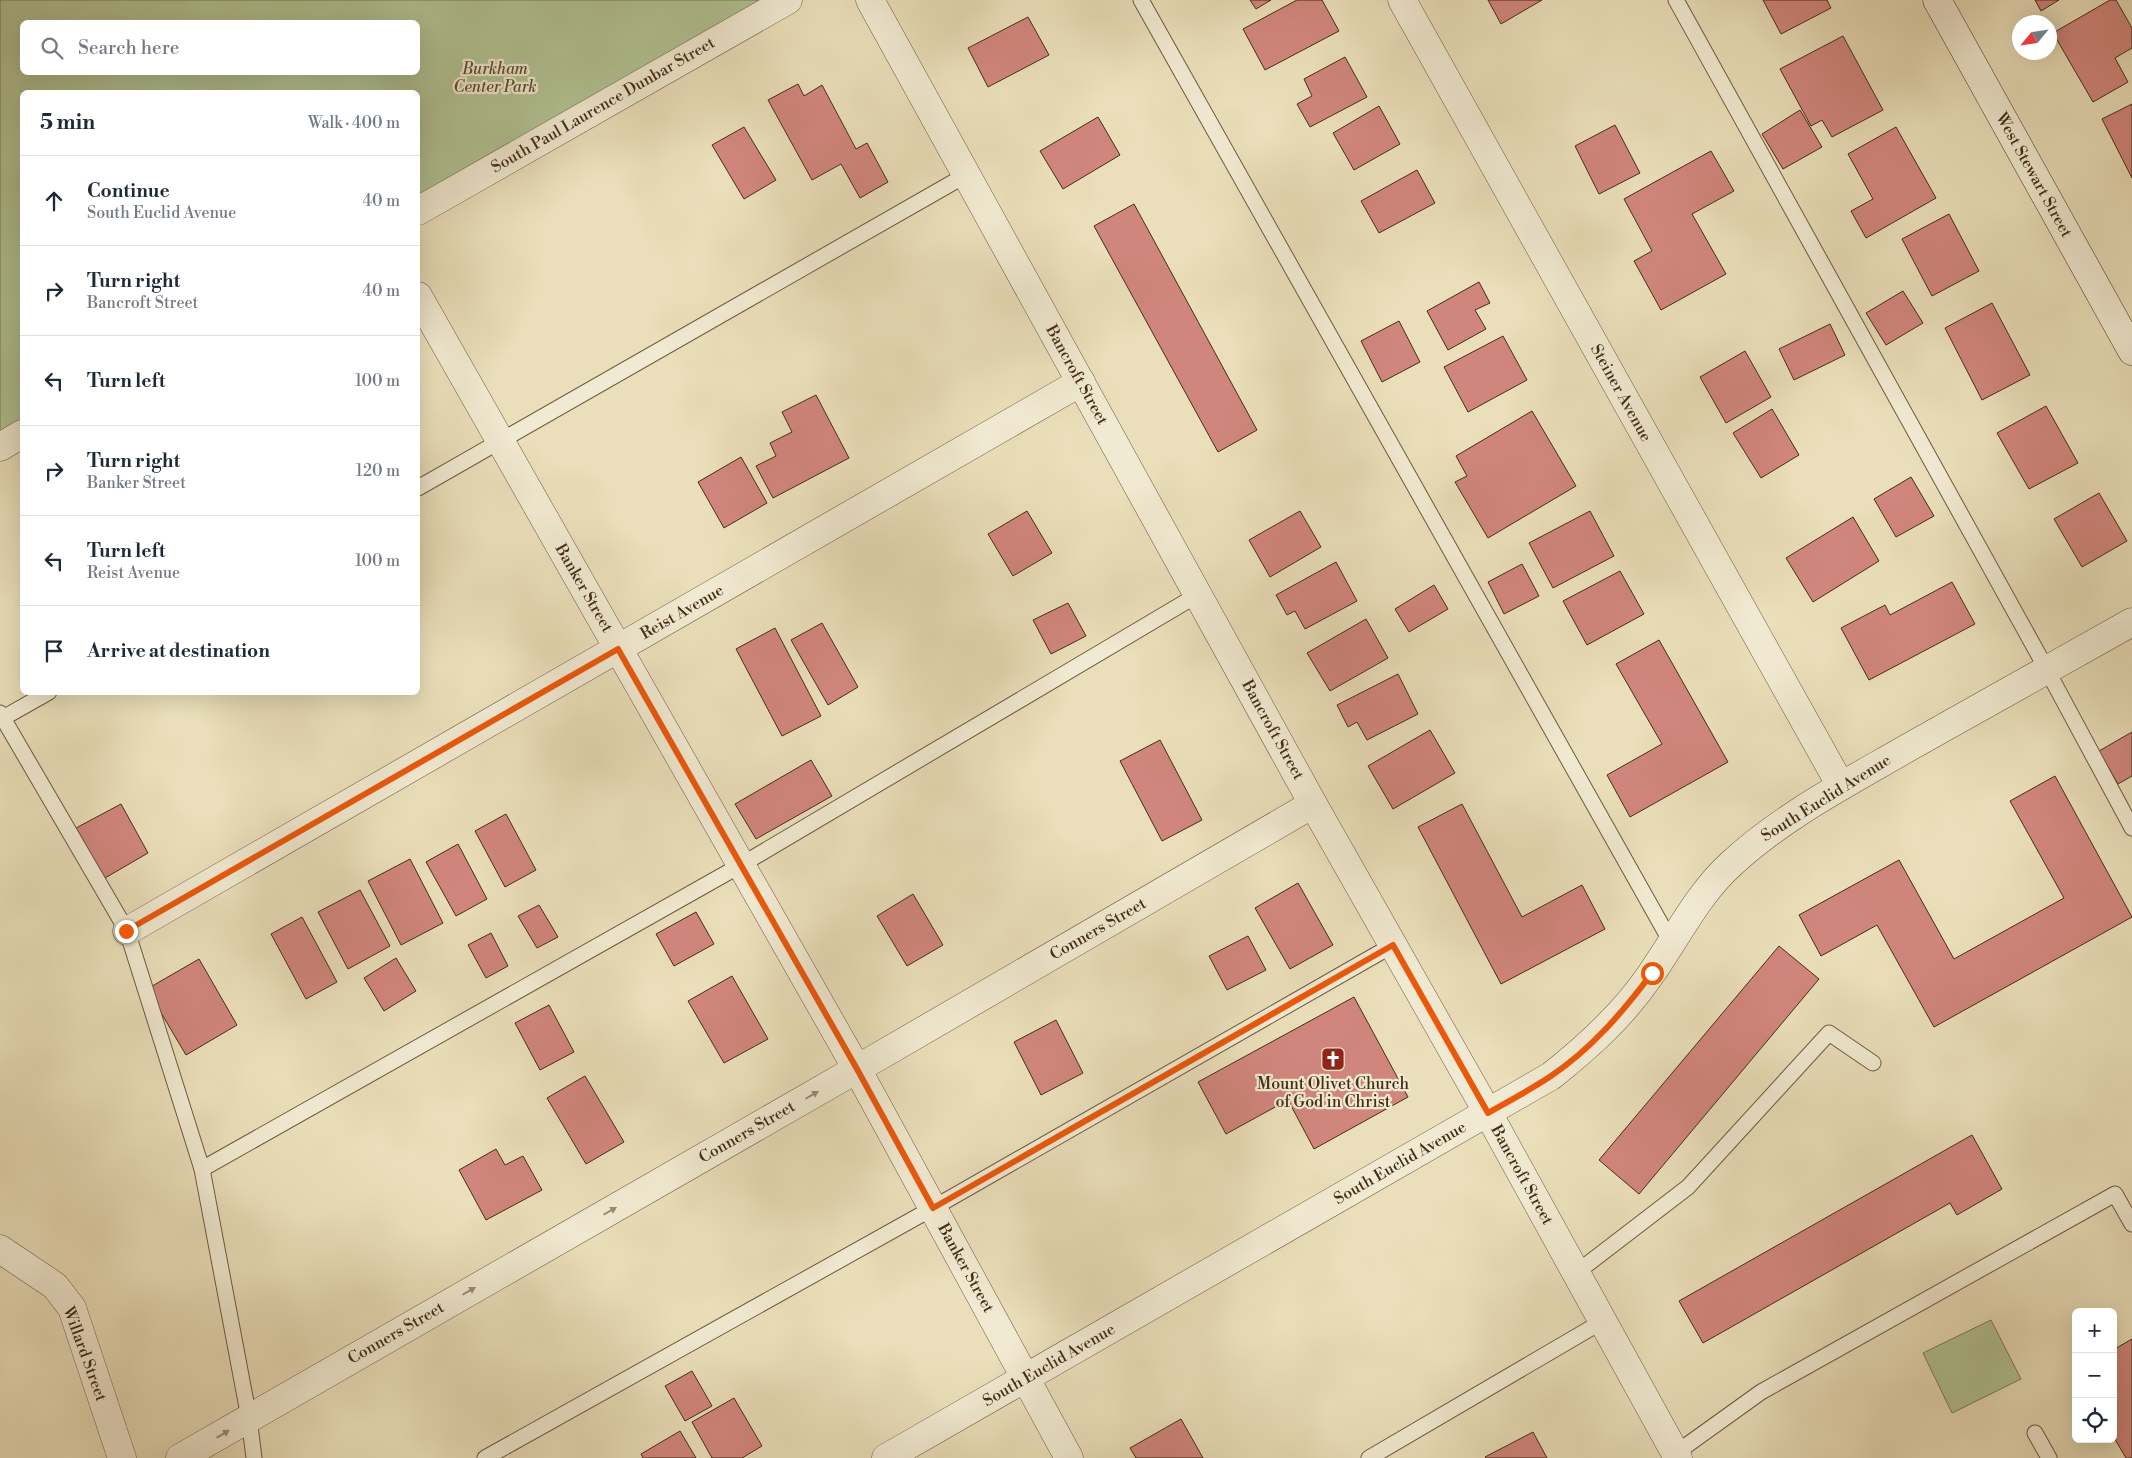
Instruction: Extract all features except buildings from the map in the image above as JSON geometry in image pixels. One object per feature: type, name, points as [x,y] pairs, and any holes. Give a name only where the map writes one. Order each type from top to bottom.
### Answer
[{"type":"street","name":"South Paul Laurence Dunbar Street","points":[[420,210],[788,0]]},
{"type":"street","name":"Bancroft Street","points":[[870,0],[1313,804],[1488,1113],[1677,1456]]},
{"type":"street","name":"Steiner Avenue","points":[[1402,0],[1840,786]]},
{"type":"street","name":"West Stewart Street","points":[[1937,0],[2132,351]]},
{"type":"street","name":"Banker Street","points":[[420,300],[857,1069],[1069,1458]]},
{"type":"street","name":"Reist Avenue","points":[[126,931],[1081,382]]},
{"type":"street","points":[[0,447],[20,435]]},
{"type":"street","name":"South Euclid Avenue","points":[[886,1458],[1551,1076],[1606,1029],[1641,988],[1706,892],[1735,860],[1782,823],[1840,786],[2132,622]]},
{"type":"street","name":"Conners Street","points":[[180,1458],[857,1069],[1313,804]]},
{"type":"street","name":"Willard Street","points":[[0,1249],[54,1286],[72,1308],[122,1458]]},
{"type":"lane","points":[[1141,0],[1671,942]]},
{"type":"lane","points":[[1676,0],[2047,670],[2132,828]]},
{"type":"lane","points":[[420,487],[966,175]]},
{"type":"lane","points":[[202,1170],[741,865],[1199,594]]},
{"type":"lane","points":[[43,695],[2,715],[126,931],[202,1170],[249,1418],[254,1458]]},
{"type":"lane","points":[[485,1458],[933,1208],[1393,945]]},
{"type":"lane","points":[[1576,1273],[1688,1187],[1829,1033],[1873,1063]]},
{"type":"lane","points":[[1677,1456],[1761,1392],[2115,1194],[2132,1224]]},
{"type":"lane","points":[[1369,1458],[1603,1321]]},
{"type":"lane","points":[[2035,1433],[2049,1458]]},
{"type":"green space","name":"Burkham Center Park","points":[[0,0],[788,0],[420,210],[420,90],[20,90],[20,435],[0,447]]},
{"type":"green space","points":[[1991,1320],[2021,1379],[1952,1413],[1923,1353]]},
{"type":"place","name":"Mount Olivet Church of God in Christ","points":[[1333,1059]]},
{"type":"route","points":[[126,931],[618,649],[857,1069],[933,1208],[1393,945],[1488,1113],[1551,1076],[1579,1054],[1606,1029],[1652,973]]}]
